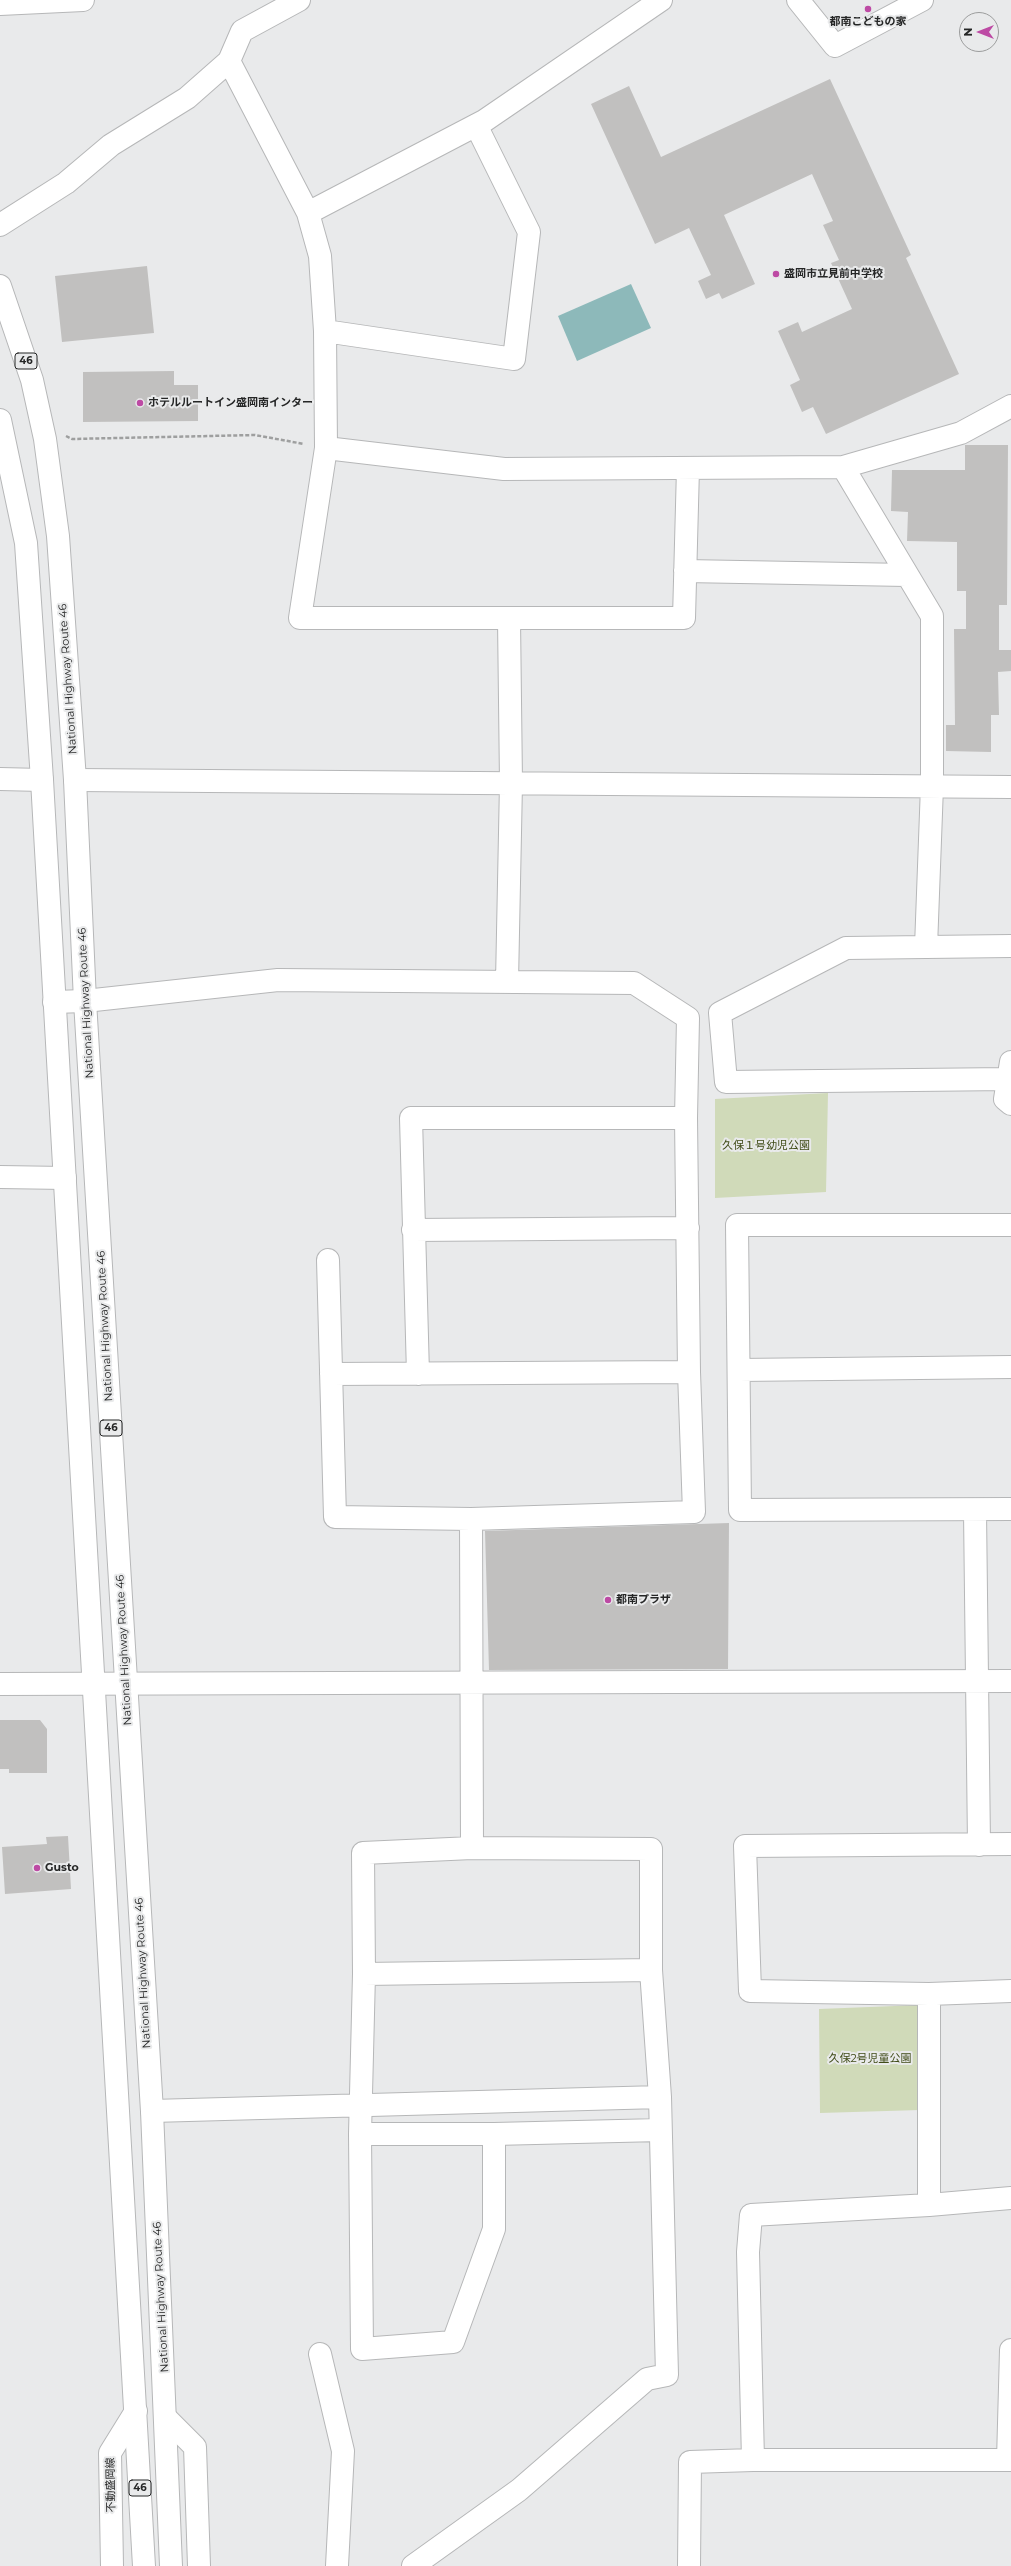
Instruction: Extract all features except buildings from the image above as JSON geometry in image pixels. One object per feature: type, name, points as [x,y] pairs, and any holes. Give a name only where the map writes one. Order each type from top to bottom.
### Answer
[{"type":"main road","points":[[0,4],[83,0]]},
{"type":"main road","points":[[0,225],[66,183],[112,145],[187,98],[229,61],[242,31],[299,0]]},
{"type":"main road","points":[[308,213],[476,125],[661,0]]},
{"type":"main road","points":[[798,0],[835,46],[922,0]]},
{"type":"main road","points":[[229,61],[308,213],[320,256],[325,331],[326,448],[300,618],[684,618],[688,468]]},
{"type":"main road","points":[[325,331],[514,359],[529,232],[476,125]]},
{"type":"main road","name":"National Highway Route 46","points":[[0,286],[32,380],[45,439],[58,536],[75,780],[85,1001],[152,2111],[171,2566]]},
{"type":"main road","points":[[326,448],[504,469],[843,468],[960,433],[1011,406]]},
{"type":"main road","name":"46","points":[[0,420],[26,543],[42,780],[144,2566]]},
{"type":"main road","points":[[843,468],[932,616],[932,786],[926,947]]},
{"type":"main road","points":[[685,571],[907,575]]},
{"type":"main road","points":[[507,982],[511,783],[509,619]]},
{"type":"main road","points":[[0,779],[42,780]]},
{"type":"main road","points":[[75,780],[1011,787]]},
{"type":"main road","points":[[1011,946],[846,948],[720,1013],[726,1082],[1010,1071],[1005,1099],[1011,1104]]},
{"type":"main road","points":[[54,1002],[85,1001],[278,980],[634,983],[688,1018],[686,1118],[689,1372],[694,1512],[471,1519],[335,1517],[328,1260]]},
{"type":"main road","points":[[418,1374],[411,1118],[686,1118]]},
{"type":"main road","points":[[0,1177],[65,1178]]},
{"type":"main road","points":[[1011,1225],[737,1225],[740,1510],[1011,1509]]},
{"type":"main road","points":[[413,1230],[688,1228]]},
{"type":"main road","points":[[739,1370],[1011,1367]]},
{"type":"main road","points":[[330,1374],[689,1372]]},
{"type":"main road","points":[[975,1510],[979,1845]]},
{"type":"main road","points":[[471,1519],[472,1848]]},
{"type":"main road","points":[[0,1684],[1011,1681]]},
{"type":"main road","points":[[1011,1844],[745,1846],[750,1991],[929,1994],[1011,1991]]},
{"type":"main road","points":[[412,2566],[519,2490],[647,2379],[667,2375],[660,2097],[651,1970],[651,1849],[472,1848],[363,1853],[364,1974],[360,2105],[362,2349],[452,2342],[494,2229],[494,2134]]},
{"type":"main road","points":[[364,1974],[651,1970]]},
{"type":"main road","points":[[929,1994],[929,2205]]},
{"type":"main road","points":[[152,2111],[660,2097]]},
{"type":"main road","points":[[360,2134],[494,2134],[660,2130]]},
{"type":"main road","points":[[753,2460],[748,2252],[750,2215],[929,2205],[1011,2198]]},
{"type":"main road","points":[[689,2566],[690,2462],[753,2460],[1009,2460],[1011,2350]]},
{"type":"main road","points":[[320,2354],[343,2451],[337,2566]]},
{"type":"main road","name":"不動盛岡線","points":[[112,2566],[110,2453],[136,2410]]},
{"type":"main road","points":[[166,2419],[195,2447],[198,2566]]},
{"type":"path","points":[[63,434],[72,439],[255,435],[326,448]]},
{"type":"green space","name":"久保１号幼児公園","points":[[828,1093],[826,1192],[715,1198],[715,1099]]},
{"type":"green space","name":"久保2号児童公園","points":[[920,2005],[920,2110],[820,2113],[819,2009]]},
{"type":"water","points":[[631,284],[651,328],[577,361],[558,316]]},
{"type":"place","name":"都南こどもの家","points":[[868,9]]},
{"type":"place","name":"盛岡市立見前中学校","points":[[776,274]]},
{"type":"place","name":"ホテルルートイン盛岡南インター","points":[[140,403]]},
{"type":"place","name":"都南プラザ","points":[[608,1600]]},
{"type":"place","name":"Gusto","points":[[37,1868]]}]
